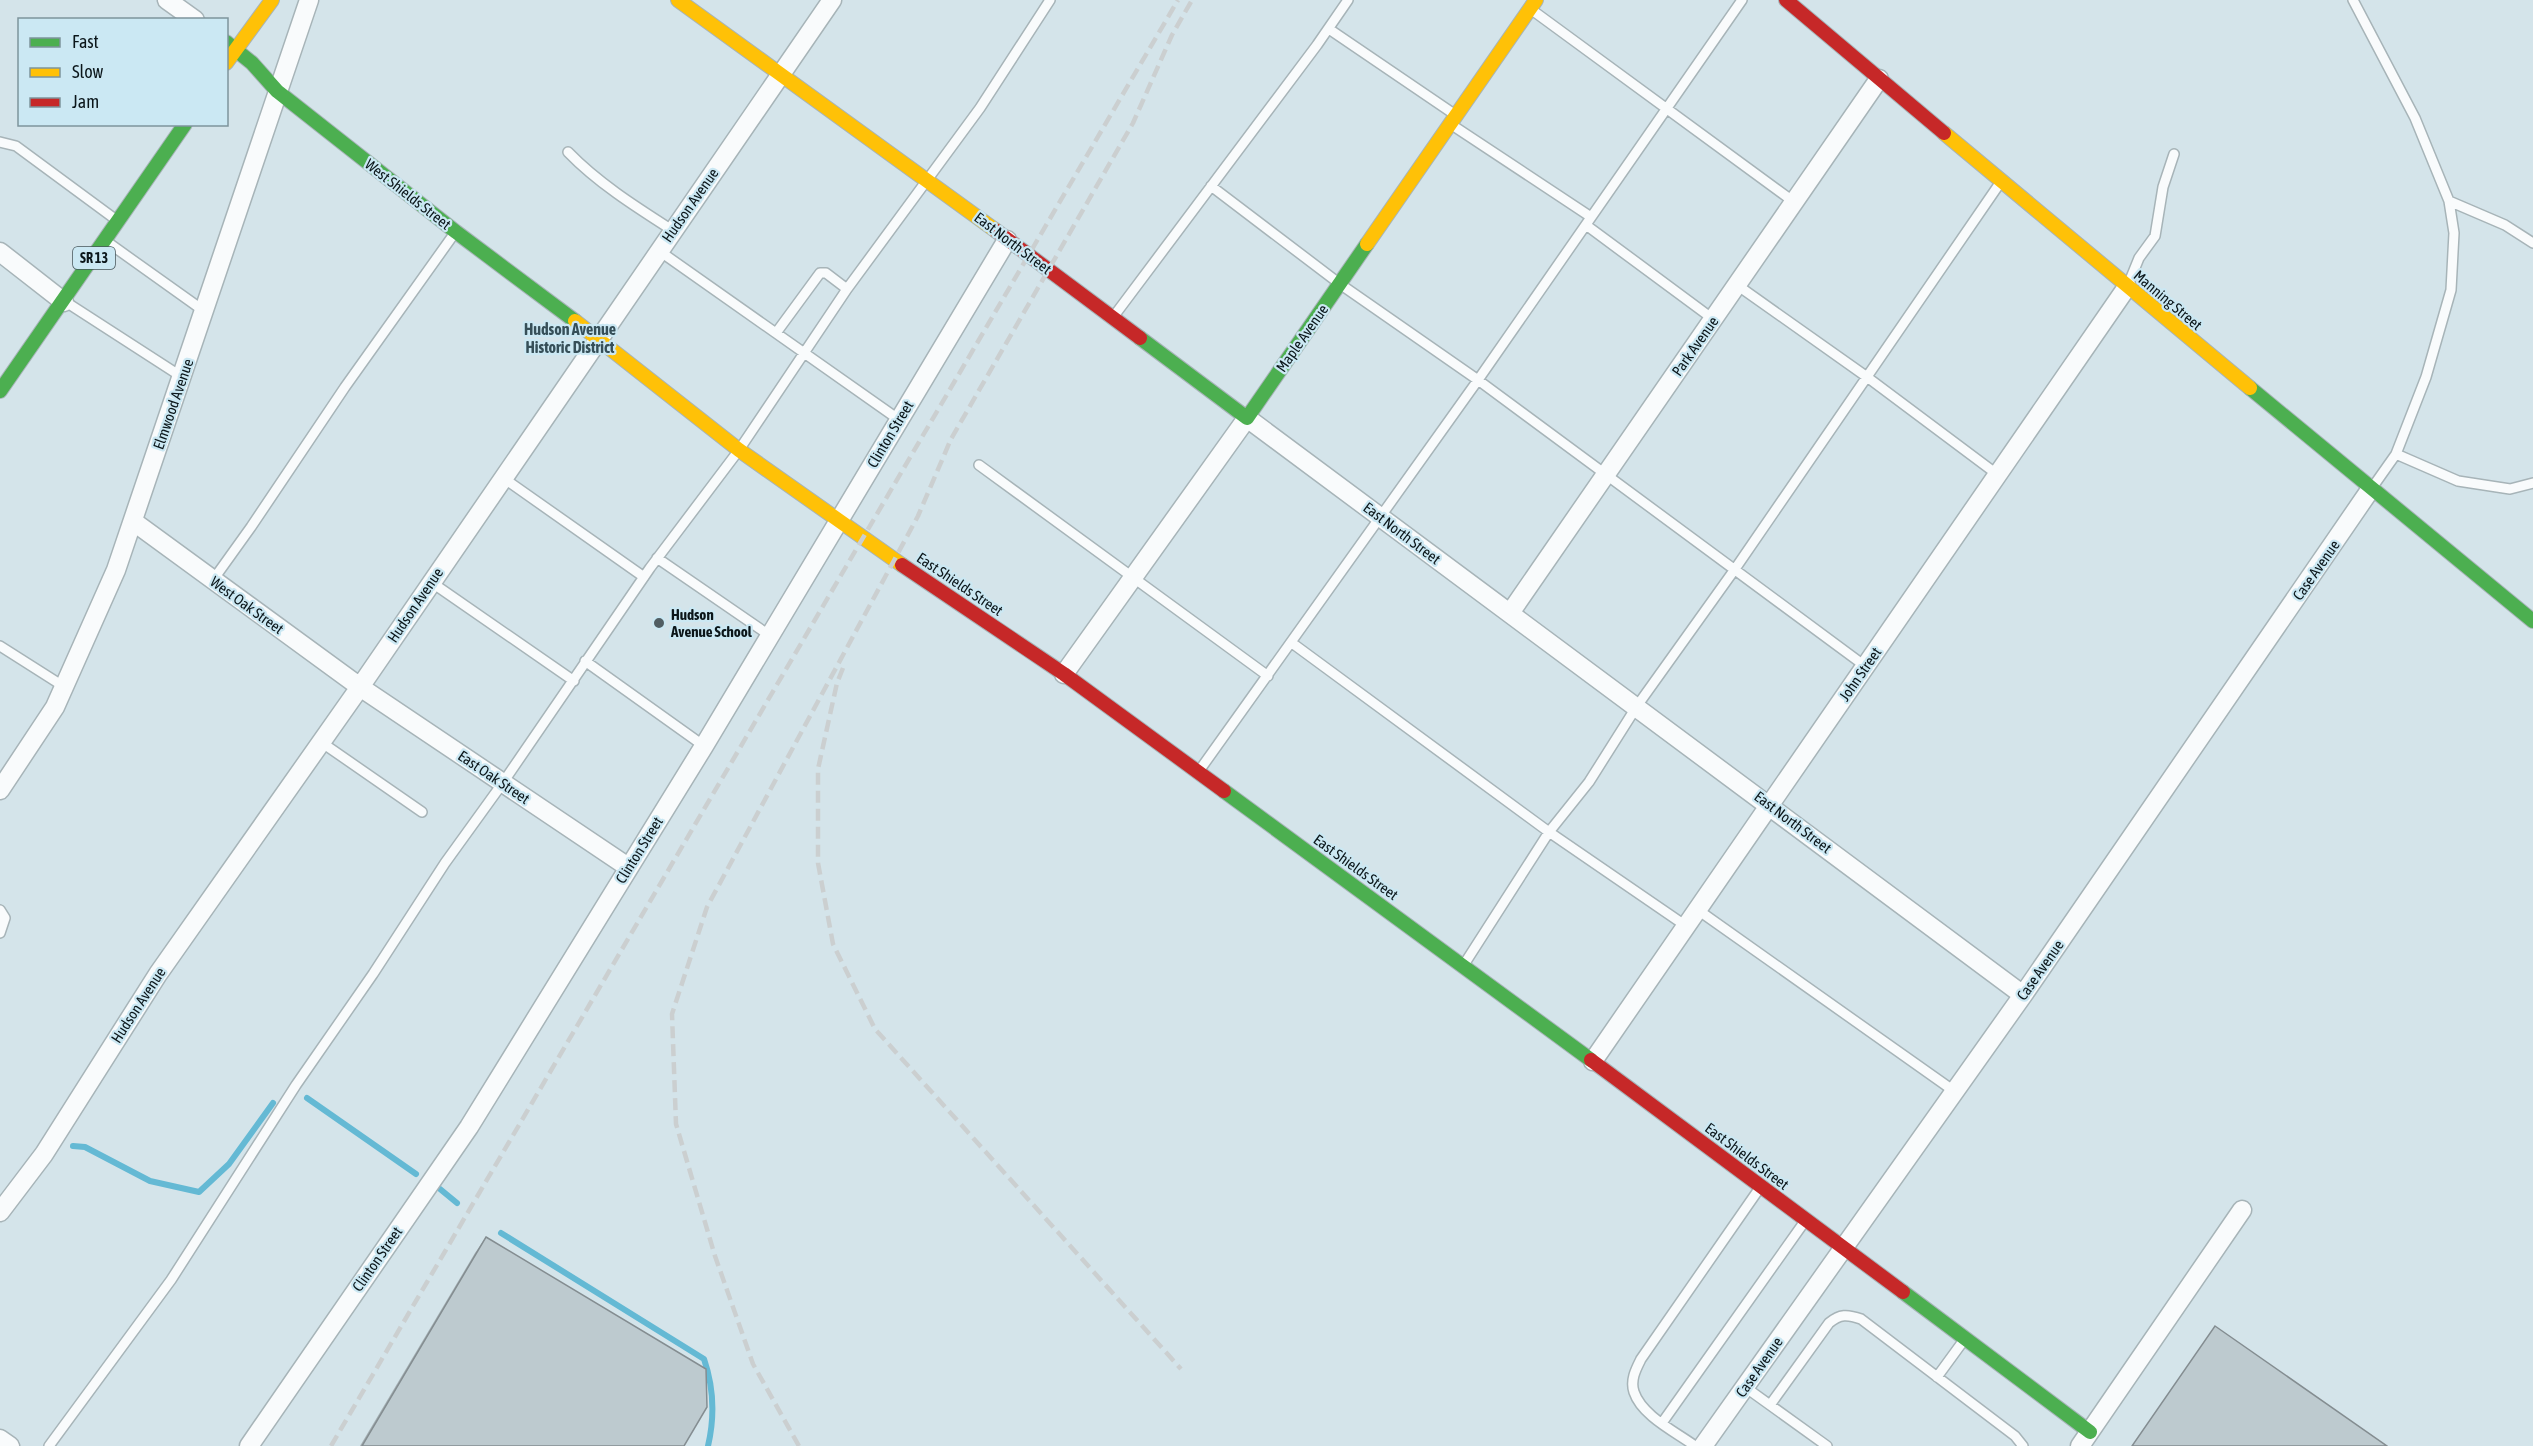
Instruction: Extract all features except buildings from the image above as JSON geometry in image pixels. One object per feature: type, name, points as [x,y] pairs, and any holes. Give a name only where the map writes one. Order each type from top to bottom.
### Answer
[{"type":"main road","points":[[231,45],[272,0]]},
{"type":"main road","name":"East North Street","points":[[678,0],[779,75],[927,178],[1247,418]]},
{"type":"main road","name":"Manning Street","points":[[1786,0],[1803,5],[1880,79],[2370,490],[2533,621]]},
{"type":"main road","name":"Maple Avenue","points":[[1247,418],[1533,4]]},
{"type":"main road","name":"West Shields Street","points":[[231,45],[252,63],[277,92],[456,232],[598,338]]},
{"type":"main road","name":"SR 13","points":[[0,391],[64,302],[184,126]]},
{"type":"main road","name":"East Shields Street","points":[[598,338],[739,450],[837,521],[1064,674],[1464,964],[1965,1339],[2085,1439]]},
{"type":"street","points":[[167,0],[192,18]]},
{"type":"street","name":"Elmwood Avenue","points":[[0,790],[55,707],[116,570],[309,0]]},
{"type":"street","name":"Hudson Avenue","points":[[0,1212],[44,1154],[158,974],[360,687],[502,477],[832,0]]},
{"type":"street","name":"Park Avenue","points":[[1510,613],[1880,79]]},
{"type":"street","name":"Clinton Street","points":[[249,1446],[469,1127],[704,746],[1007,240]]},
{"type":"street","points":[[0,252],[64,302]]},
{"type":"street","name":"John Street","points":[[1593,1061],[2127,287]]},
{"type":"street","name":"East North Street","points":[[1247,418],[2023,995]]},
{"type":"street","name":"Maple Avenue","points":[[1064,674],[1247,418]]},
{"type":"street","name":"Case Avenue","points":[[1703,1446],[1841,1248],[2023,995],[2370,490]]},
{"type":"street","name":"West Oak Street","points":[[134,522],[360,687]]},
{"type":"street","name":"East Oak Street","points":[[360,687],[628,867]]},
{"type":"street","points":[[2085,1439],[2242,1210]]},
{"type":"street","points":[[0,1439],[10,1446]]},
{"type":"lane","points":[[49,1446],[171,1280],[296,1085],[374,974],[412,912],[574,681],[585,661],[657,558],[739,450],[847,289],[980,108],[1050,0]]},
{"type":"lane","points":[[1113,318],[1329,29],[1348,0]]},
{"type":"lane","points":[[1198,773],[1478,381],[1742,0]]},
{"type":"lane","points":[[2353,0],[2415,118],[2448,201],[2454,233],[2451,290],[2426,377],[2396,454],[2370,490]]},
{"type":"lane","points":[[1533,4],[1667,108],[1794,202]]},
{"type":"lane","points":[[1329,29],[1588,221],[1713,319]]},
{"type":"lane","points":[[0,142],[16,146],[119,222]]},
{"type":"lane","points":[[568,152],[579,164],[672,230]]},
{"type":"lane","points":[[2127,287],[2139,258],[2155,236],[2163,187],[2174,154]]},
{"type":"lane","points":[[1464,964],[1549,832],[1589,782],[1637,706],[1735,569],[2002,180]]},
{"type":"lane","points":[[1211,186],[1340,284],[1478,381],[1865,666]]},
{"type":"lane","points":[[2448,201],[2505,225],[2533,243]]},
{"type":"lane","points":[[213,580],[345,387],[456,232]]},
{"type":"lane","points":[[106,241],[204,312]]},
{"type":"lane","points":[[658,250],[898,419]]},
{"type":"lane","points":[[776,333],[820,273],[825,273],[847,289]]},
{"type":"lane","points":[[1737,285],[1867,376],[1998,475]]},
{"type":"lane","points":[[64,302],[182,377]]},
{"type":"lane","points":[[2396,454],[2458,481],[2510,489],[2533,483]]},
{"type":"lane","points":[[979,465],[1268,676]]},
{"type":"lane","points":[[502,477],[644,577]]},
{"type":"lane","points":[[657,558],[769,635]]},
{"type":"lane","points":[[431,582],[574,681]]},
{"type":"lane","points":[[1292,643],[1549,832],[1686,926]]},
{"type":"lane","points":[[0,646],[63,686]]},
{"type":"lane","points":[[585,661],[704,746]]},
{"type":"lane","points":[[321,742],[422,812]]},
{"type":"lane","points":[[0,910],[5,918],[0,933]]},
{"type":"lane","points":[[1698,910],[1954,1091]]},
{"type":"lane","points":[[1695,1446],[1644,1408],[1634,1391],[1634,1375],[1641,1359],[1760,1187]]},
{"type":"lane","points":[[1662,1423],[1805,1221]]},
{"type":"lane","points":[[1770,1405],[1829,1323],[1838,1315],[1850,1315],[1860,1319],[2015,1436],[2023,1446]]},
{"type":"lane","points":[[1937,1377],[1965,1339]]},
{"type":"lane","points":[[1745,1387],[1827,1446]]},
{"type":"waterway","points":[[307,1098],[416,1174]]},
{"type":"waterway","points":[[73,1146],[85,1147],[150,1181],[199,1192],[229,1164],[273,1103]]},
{"type":"waterway","points":[[440,1189],[457,1203]]},
{"type":"waterway","points":[[501,1233],[704,1359],[710,1381],[712,1402],[712,1424],[708,1446]]},
{"type":"railway","points":[[331,1446],[1178,0]]},
{"type":"railway","points":[[799,1446],[753,1364],[715,1256],[676,1124],[672,1014],[707,907],[918,516],[951,439],[1133,123],[1172,35],[1192,0]]},
{"type":"railway","points":[[843,668],[837,683],[818,769],[818,863],[833,944],[875,1029],[1181,1369]]},
{"type":"traffic: fast","points":[[228,44],[252,63],[277,91],[456,232],[575,321]]},
{"type":"traffic: fast","points":[[0,391],[184,126]]},
{"type":"traffic: fast","points":[[1140,338],[1247,418],[1367,244]]},
{"type":"traffic: fast","points":[[2250,388],[2533,621]]},
{"type":"traffic: fast","points":[[1224,791],[1591,1060]]},
{"type":"traffic: fast","points":[[1903,1292],[2090,1432]]},
{"type":"traffic: slow","points":[[228,60],[272,0]]},
{"type":"traffic: slow","points":[[678,0],[995,230]]},
{"type":"traffic: slow","points":[[1367,244],[1536,0]]},
{"type":"traffic: slow","points":[[1944,133],[2250,388]]},
{"type":"traffic: slow","points":[[575,321],[739,450],[902,565]]},
{"type":"traffic: jam","points":[[1786,0],[1944,133]]},
{"type":"traffic: jam","points":[[995,230],[1140,338]]},
{"type":"traffic: jam","points":[[902,565],[1064,674],[1224,791]]},
{"type":"traffic: jam","points":[[1591,1060],[1903,1292]]},
{"type":"place","name":"Hudson Avenue School","points":[[659,623]]},
{"type":"district","name":"Hudson Avenue Historic District","points":[[570,338]]}]
